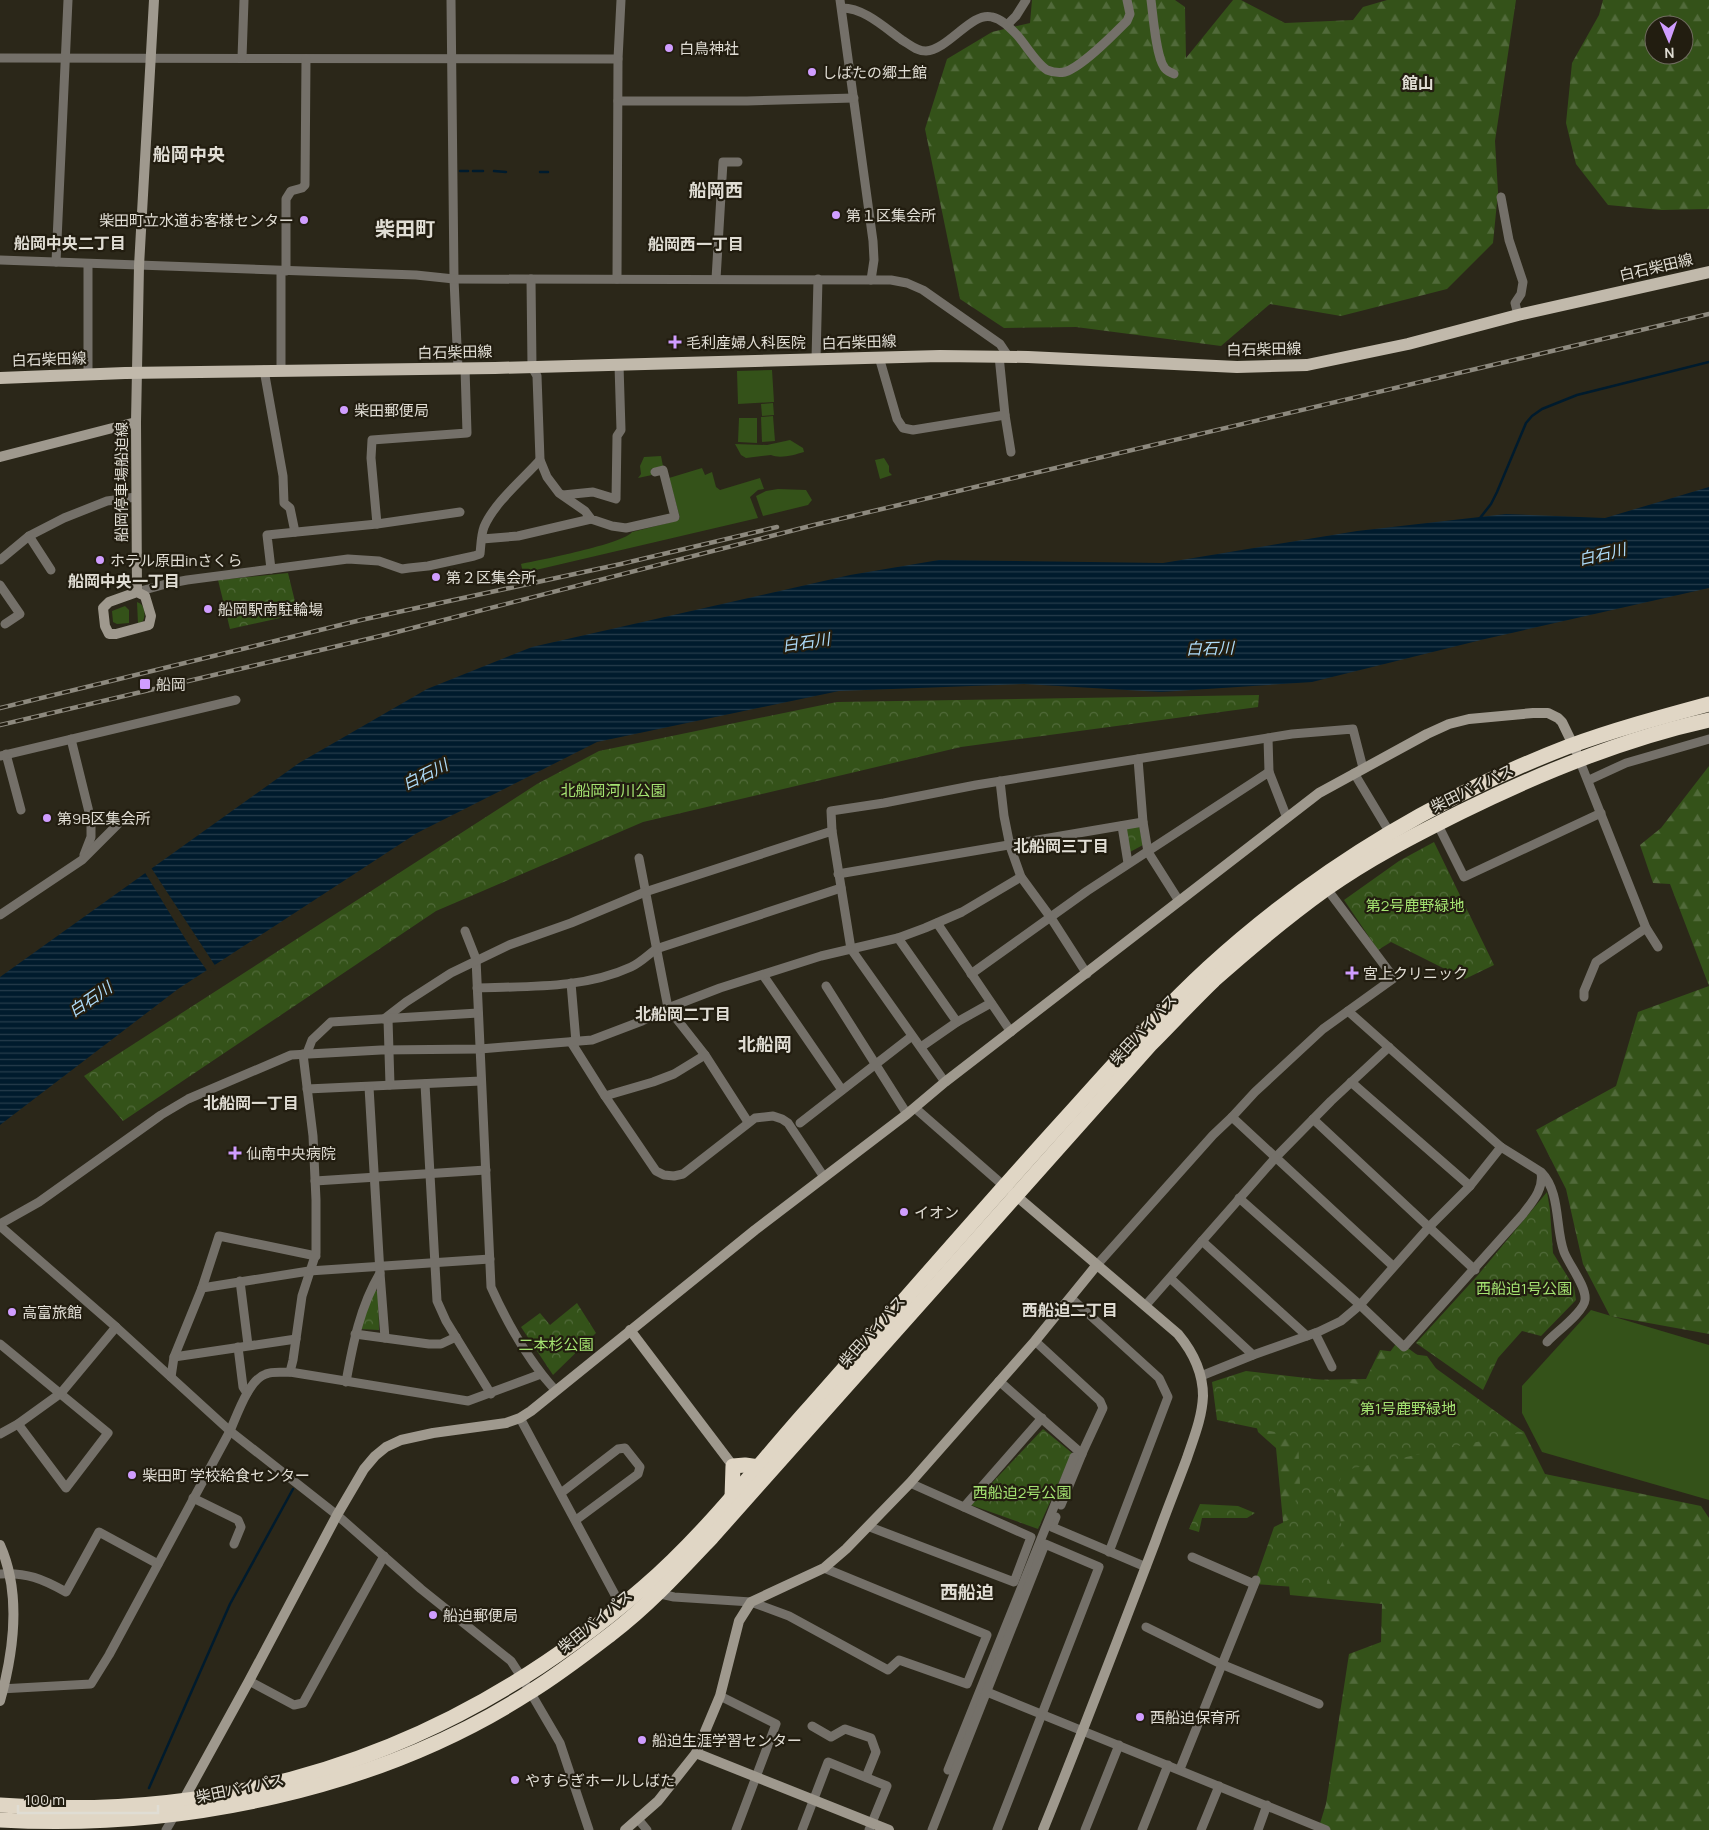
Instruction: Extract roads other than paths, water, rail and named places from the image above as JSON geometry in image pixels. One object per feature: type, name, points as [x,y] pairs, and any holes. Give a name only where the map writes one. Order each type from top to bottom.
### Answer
[{"type":"highway","name":"柴田バイパス","points":[[0,1805],[83,1808],[183,1801],[269,1785],[308,1775],[385,1749],[461,1714],[522,1678],[560,1653],[622,1606],[674,1559],[732,1498],[1010,1191],[1150,1045],[1214,981],[1258,942],[1327,889],[1392,848],[1437,824],[1576,752],[1651,720],[1709,704]]},
{"type":"highway","name":"柴田バイパス","points":[[0,1820],[73,1824],[136,1822],[170,1824],[273,1800],[333,1784],[380,1768],[460,1732],[530,1692],[612,1633],[656,1594],[712,1538],[1010,1191],[1127,1050],[1208,968],[1279,909],[1320,879],[1390,833],[1464,792],[1519,767],[1709,720]]},
{"type":"highway","points":[[732,1498],[733,1466],[759,1467]]},
{"type":"main road","name":"白石柴田線","points":[[0,378],[136,372],[532,367],[879,357],[1003,356],[1237,367],[1307,365],[1408,344],[1518,315],[1709,272]]},
{"type":"street","points":[[56,262],[68,0]]},
{"type":"street","name":"船岡停車場船迫線","points":[[137,592],[136,372],[138,266],[154,0]]},
{"type":"street","points":[[242,58],[244,0]]},
{"type":"street","points":[[377,524],[371,458],[372,440],[467,433],[454,279],[451,0]]},
{"type":"street","points":[[617,279],[618,59],[621,0]]},
{"type":"street","points":[[1007,25],[1016,16],[1026,0]]},
{"type":"street","points":[[871,280],[874,260],[873,241],[841,4],[862,12],[922,51],[936,48],[984,17],[992,17],[1007,25],[1023,41],[1042,66],[1048,70],[1063,73],[1071,70],[1094,52],[1127,21],[1130,14],[1128,0]]},
{"type":"street","points":[[1151,0],[1162,62],[1169,72],[1174,74]]},
{"type":"street","points":[[0,58],[150,60],[242,58],[618,59]]},
{"type":"street","points":[[281,370],[286,199],[291,191],[302,188],[305,185],[306,59]]},
{"type":"street","points":[[618,101],[747,101],[854,98]]},
{"type":"street","points":[[716,279],[723,162],[738,162]]},
{"type":"street","points":[[1501,197],[1509,240],[1523,282],[1521,294],[1515,303],[1518,315]]},
{"type":"street","points":[[0,260],[416,275],[454,279],[818,279],[907,283],[923,290],[1000,344],[1003,356],[1005,415],[1011,452]]},
{"type":"street","points":[[88,264],[88,374]]},
{"type":"street","points":[[531,278],[532,367],[537,376],[540,460],[547,477],[559,492],[585,511],[591,519]]},
{"type":"street","points":[[816,360],[818,279]]},
{"type":"street","points":[[879,357],[897,419],[903,428],[913,430],[1005,415]]},
{"type":"street","points":[[563,495],[593,492],[616,499],[617,436],[621,430],[619,365]]},
{"type":"street","points":[[264,370],[283,476],[284,503],[290,508],[295,532]]},
{"type":"street","points":[[0,457],[136,422]]},
{"type":"street","points":[[137,592],[145,596],[151,616],[149,625],[116,634],[109,634],[105,626],[103,608],[109,602],[137,592],[173,583],[360,559],[379,561],[402,569],[428,566],[480,554],[484,528],[493,512],[540,460]]},
{"type":"street","points":[[482,539],[518,536],[591,519],[612,526],[626,528],[675,517],[663,470],[655,472]]},
{"type":"street","points":[[0,560],[29,536],[64,518],[107,501],[136,497]]},
{"type":"street","points":[[272,569],[267,535],[377,524],[460,512]]},
{"type":"street","points":[[29,536],[51,570]]},
{"type":"street","points":[[0,585],[20,614],[5,624]]},
{"type":"street","points":[[21,810],[3,755],[236,700]]},
{"type":"street","points":[[170,1824],[337,1516],[364,1469],[386,1447],[415,1436],[492,1426],[520,1418],[748,1236],[1319,793],[1359,770],[1449,724],[1498,715],[1532,713],[1553,715],[1566,728],[1589,780],[1646,928],[1658,947]]},
{"type":"street","points":[[945,1082],[851,949],[838,874],[831,811],[1000,781],[1292,734],[1353,728],[1359,770],[1390,833]]},
{"type":"street","points":[[1268,738],[1269,772],[1287,818]]},
{"type":"street","points":[[71,739],[91,820],[91,837],[82,860]]},
{"type":"street","points":[[1589,780],[1626,763],[1709,739]]},
{"type":"street","points":[[1138,759],[1143,822],[1148,852],[1179,901]]},
{"type":"street","points":[[971,974],[1086,891],[1269,772]]},
{"type":"street","points":[[1000,781],[1010,846],[1021,877],[1051,918],[1087,974]]},
{"type":"street","points":[[1437,824],[1464,876],[1601,813]]},
{"type":"street","points":[[0,915],[82,860],[123,819]]},
{"type":"street","points":[[838,874],[1143,822]]},
{"type":"street","points":[[1122,826],[1128,863]]},
{"type":"street","points":[[386,1019],[426,988],[476,960],[509,945],[607,909],[645,892],[832,832]]},
{"type":"street","points":[[639,858],[668,1008],[705,1055],[748,1122]]},
{"type":"street","points":[[589,1830],[560,1743],[511,1661],[337,1516],[230,1431],[0,1225],[39,1202],[161,1115],[188,1099],[291,1055],[388,1050],[480,1049],[592,1040],[720,988],[821,956],[898,938],[962,912],[1021,877]]},
{"type":"street","points":[[477,988],[591,981],[633,967],[656,949],[841,888]]},
{"type":"street","points":[[625,1830],[658,1801],[696,1753],[720,1696],[740,1621],[751,1602],[824,1568],[870,1526],[1035,1341],[1096,1266],[1213,1135],[1232,1118],[1255,1092],[1324,1030],[1394,978],[1327,889]]},
{"type":"street","points":[[937,923],[1011,1032]]},
{"type":"street","points":[[1584,997],[1596,962],[1646,928]]},
{"type":"street","points":[[465,931],[476,960],[492,1287],[504,1316],[541,1374],[556,1390]]},
{"type":"street","points":[[898,938],[957,1022]]},
{"type":"street","points":[[763,975],[842,1090]]},
{"type":"street","points":[[571,983],[574,1042],[605,1096],[656,1171],[664,1175],[674,1176],[683,1174],[748,1122],[764,1116],[782,1119],[788,1123],[824,1177]]},
{"type":"street","points":[[826,986],[874,1065],[911,1111],[1010,1191],[1178,1334],[1191,1350],[1201,1376],[1202,1398],[1198,1427],[1084,1730],[1043,1830]]},
{"type":"street","points":[[920,1047],[957,1022],[991,1003]]},
{"type":"street","points":[[1348,1011],[1501,1147],[1541,1172],[1547,1178],[1556,1206],[1560,1239],[1564,1253],[1582,1286],[1586,1300],[1581,1309],[1547,1342]]},
{"type":"street","points":[[290,1372],[302,1296],[309,1271],[316,1256],[313,1136],[305,1054],[312,1040],[331,1022],[478,1013]]},
{"type":"street","points":[[386,1019],[390,1086]]},
{"type":"street","points":[[800,1124],[912,1036]]},
{"type":"street","points":[[1145,1306],[1276,1157],[1388,1047]]},
{"type":"street","points":[[605,1096],[674,1074],[705,1055]]},
{"type":"street","points":[[307,1089],[481,1081]]},
{"type":"street","points":[[1351,1082],[1470,1186]]},
{"type":"street","points":[[425,1084],[436,1301],[491,1394]]},
{"type":"street","points":[[368,1086],[385,1338]]},
{"type":"street","points":[[1232,1118],[1393,1266]]},
{"type":"street","points":[[1313,1119],[1475,1270]]},
{"type":"street","points":[[1201,1376],[1311,1335],[1341,1321],[1360,1305],[1393,1266],[1470,1186],[1501,1147]]},
{"type":"street","points":[[315,1181],[486,1170]]},
{"type":"street","points":[[1239,1198],[1360,1305],[1404,1347],[1475,1270],[1533,1201],[1543,1180],[1541,1172]]},
{"type":"street","points":[[171,1377],[174,1357],[202,1288],[219,1236],[316,1256]]},
{"type":"street","points":[[1202,1241],[1311,1335],[1332,1367]]},
{"type":"street","points":[[202,1288],[309,1271],[380,1270],[490,1259]]},
{"type":"street","points":[[346,1382],[355,1334],[369,1291],[380,1270]]},
{"type":"street","points":[[1170,1278],[1253,1356]]},
{"type":"street","points":[[240,1281],[248,1345]]},
{"type":"street","points":[[1071,1298],[1159,1378],[1168,1397],[1109,1552]]},
{"type":"street","points":[[0,1434],[18,1424],[61,1393],[116,1327]]},
{"type":"street","points":[[630,1330],[733,1466]]},
{"type":"street","points":[[355,1334],[435,1344],[441,1344],[456,1337]]},
{"type":"street","points":[[174,1357],[296,1339]]},
{"type":"street","points":[[948,1770],[1078,1455],[1103,1408],[1100,1401],[1035,1341]]},
{"type":"street","points":[[0,1344],[108,1433],[66,1488],[18,1424]]},
{"type":"street","points":[[238,1347],[243,1387],[247,1393]]},
{"type":"street","points":[[2,1689],[91,1684],[109,1655],[230,1431],[247,1393],[255,1381],[265,1374],[290,1372],[468,1401],[541,1374]]},
{"type":"street","points":[[999,1382],[1042,1418],[1078,1455]]},
{"type":"street","points":[[520,1418],[622,1606]]},
{"type":"street","points":[[964,1507],[1042,1418]]},
{"type":"street","points":[[561,1493],[618,1449],[625,1448],[640,1467],[638,1474],[576,1520]]},
{"type":"street","points":[[1078,1455],[1052,1527],[1146,1567]]},
{"type":"street","points":[[870,1526],[1014,1582],[1031,1537],[910,1483]]},
{"type":"street","points":[[193,1498],[238,1520],[241,1527],[234,1544]]},
{"type":"street","points":[[4,1574],[42,1579],[66,1592],[99,1532],[158,1564]]},
{"type":"street","points":[[932,1830],[1045,1544],[1099,1567],[997,1830]]},
{"type":"street","points":[[0,1545],[4,1574],[14,1609],[14,1638],[0,1701]]},
{"type":"street","points":[[249,1681],[294,1705],[303,1703],[384,1556]]},
{"type":"street","points":[[1180,1769],[1255,1582],[1192,1557]]},
{"type":"street","points":[[656,1594],[683,1598],[751,1602],[789,1616],[888,1670],[899,1660],[967,1684],[987,1636],[824,1568]]},
{"type":"street","points":[[1146,1627],[1221,1664],[1319,1704]]},
{"type":"street","points":[[987,1692],[1119,1744],[1322,1829]]},
{"type":"street","points":[[720,1696],[776,1724],[736,1830]]},
{"type":"street","points":[[812,1726],[831,1737],[845,1729],[871,1738],[876,1752],[866,1777]]},
{"type":"street","points":[[1085,1830],[1119,1744]]},
{"type":"street","points":[[696,1753],[814,1800],[870,1827],[889,1830]]},
{"type":"street","points":[[802,1830],[828,1762],[887,1786],[870,1827]]},
{"type":"street","points":[[1142,1830],[1168,1765]]},
{"type":"street","points":[[1201,1830],[1219,1786]]},
{"type":"street","points":[[1258,1830],[1268,1805]]},
{"type":"street","points":[[638,1819],[647,1830]]},
{"type":"water","name":"白石川","points":[[1709,487],[1709,588],[1485,639],[1312,682],[1161,692],[1024,684],[839,691],[597,742],[417,833],[178,989],[0,1125],[0,977],[299,763],[427,689],[532,647],[850,575],[939,560],[1163,563],[1357,531],[1506,514],[1605,518]]},
{"type":"waterway","points":[[460,171],[468,171]]},
{"type":"waterway","points":[[473,171],[483,171]]},
{"type":"waterway","points":[[494,171],[506,172]]},
{"type":"waterway","points":[[540,172],[548,172]]},
{"type":"waterway","points":[[1480,518],[1491,504],[1497,492],[1526,423],[1542,409],[1577,395],[1709,362]]},
{"type":"waterway","points":[[149,1788],[230,1604],[293,1489]]},
{"type":"railway","points":[[0,725],[389,634],[814,525],[1709,314]]},
{"type":"railway","points":[[0,708],[361,620],[621,564],[777,527]]},
{"type":"place","name":"白鳥神社","points":[[669,48]]},
{"type":"place","name":"しばたの郷土館","points":[[812,72]]},
{"type":"place","name":"第１区集会所","points":[[836,215]]},
{"type":"place","name":"柴田町立水道お客様センター","points":[[304,220]]},
{"type":"place","name":"毛利産婦人科医院","points":[[675,342]]},
{"type":"place","name":"柴田郵便局","points":[[344,410]]},
{"type":"place","name":"ホテル原田inさくら","points":[[100,560]]},
{"type":"place","name":"第２区集会所","points":[[436,577]]},
{"type":"place","name":"船岡駅南駐輪場","points":[[208,609]]},
{"type":"place","name":"船岡","points":[[145,684]]},
{"type":"place","name":"第9B区集会所","points":[[47,818]]},
{"type":"place","name":"宮上クリニック","points":[[1352,973]]},
{"type":"place","name":"仙南中央病院","points":[[235,1153]]},
{"type":"place","name":"イオン","points":[[904,1212]]},
{"type":"place","name":"高富旅館","points":[[12,1312]]},
{"type":"place","name":"柴田町 学校給食センター","points":[[132,1475]]},
{"type":"place","name":"船迫郵便局","points":[[433,1615]]},
{"type":"place","name":"西船迫保育所","points":[[1140,1717]]},
{"type":"place","name":"船迫生涯学習センター","points":[[642,1740]]},
{"type":"place","name":"やすらぎホールしばた","points":[[515,1780]]},
{"type":"district","name":"館山","points":[[1418,83]]},
{"type":"district","name":"船岡中央","points":[[189,154]]},
{"type":"district","name":"船岡西","points":[[716,190]]},
{"type":"district","name":"柴田町","points":[[405,228]]},
{"type":"district","name":"船岡中央二丁目","points":[[70,243]]},
{"type":"district","name":"船岡西一丁目","points":[[696,244]]},
{"type":"district","name":"船岡中央一丁目","points":[[124,581]]},
{"type":"district","name":"北船岡三丁目","points":[[1061,846]]},
{"type":"district","name":"北船岡二丁目","points":[[683,1014]]},
{"type":"district","name":"北船岡","points":[[765,1044]]},
{"type":"district","name":"北船岡一丁目","points":[[251,1103]]},
{"type":"district","name":"西船迫二丁目","points":[[1070,1310]]},
{"type":"district","name":"西船迫","points":[[967,1592]]},
{"type":"park label","name":"北船岡河川公園","points":[[613,790]]},
{"type":"park label","name":"第2号鹿野緑地","points":[[1415,905]]},
{"type":"park label","name":"西船迫1号公園","points":[[1524,1288]]},
{"type":"park label","name":"二本杉公園","points":[[556,1344]]},
{"type":"park label","name":"第1号鹿野緑地","points":[[1408,1408]]},
{"type":"park label","name":"西船迫2号公園","points":[[1022,1492]]}]
